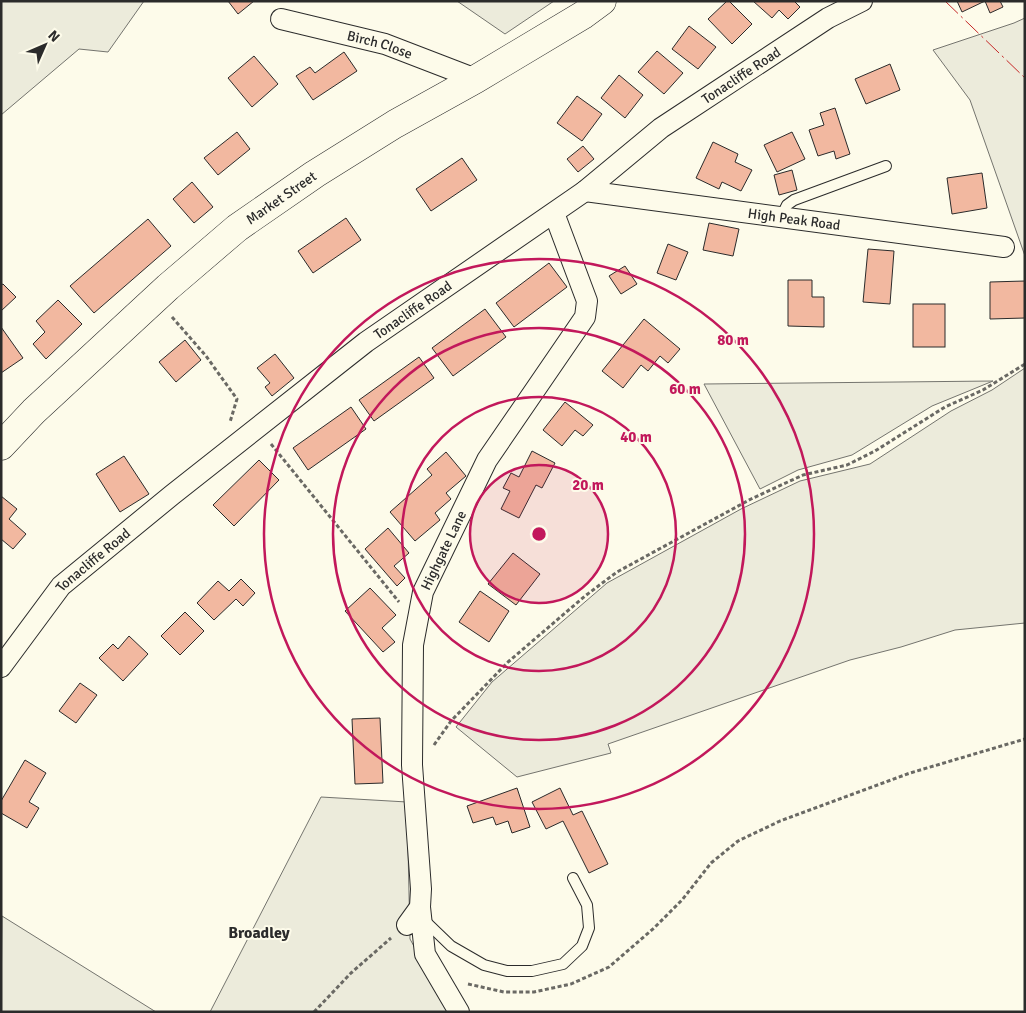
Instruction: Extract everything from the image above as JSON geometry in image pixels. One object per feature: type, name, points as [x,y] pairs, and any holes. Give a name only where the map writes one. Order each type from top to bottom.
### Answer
[{"type":"main road","name":"Market Street","points":[[1,446],[34,411],[159,295],[237,228],[315,174],[395,124],[476,79],[583,15],[602,1]]},
{"type":"street","name":"Tonacliffe Road","points":[[1,667],[61,586],[366,342],[585,191],[661,128],[828,18],[862,1]]},
{"type":"street","name":"Birch Close","points":[[281,19],[384,44],[476,79]]},
{"type":"street","name":"High Peak Road","points":[[585,191],[1004,247]]},
{"type":"street","name":"Highgate Lane","points":[[459,1012],[425,954],[416,916],[421,889],[412,765],[413,645],[423,592],[487,460],[585,316],[587,301],[554,213]]},
{"type":"lane","points":[[781,217],[787,205],[794,200],[886,166]]},
{"type":"lane","points":[[416,916],[451,946],[484,965],[507,971],[532,971],[563,964],[582,946],[589,928],[587,905],[573,878]]},
{"type":"path","points":[[159,295],[174,312],[170,316],[206,356],[237,399],[226,435],[235,446]]},
{"type":"path","points":[[412,765],[424,759],[451,721],[508,662],[585,596],[617,572],[751,499],[803,475],[847,465],[875,451],[945,407],[983,390],[1025,364]]},
{"type":"path","points":[[258,428],[340,528],[349,543],[417,624]]},
{"type":"path","points":[[440,980],[504,992],[534,992],[572,984],[609,967],[654,928],[682,900],[711,863],[738,841],[780,821],[910,774],[1025,738]]},
{"type":"path","points":[[314,1012],[351,973],[416,916]]},
{"type":"shaded area","points":[[1,1],[144,1],[108,52],[79,49],[1,115]]},
{"type":"shaded area","points":[[457,1],[554,1],[505,34]]},
{"type":"shaded area","points":[[1025,18],[1025,256],[970,100],[933,50]]},
{"type":"shaded area","points":[[1025,368],[1025,623],[955,630],[901,647],[850,660],[608,744],[611,753],[517,777],[456,727],[492,682],[607,583],[741,509],[800,481],[870,464],[951,411],[992,390]]},
{"type":"shaded area","points":[[993,381],[932,406],[852,455],[798,470],[760,489],[704,384]]},
{"type":"shaded area","points":[[321,797],[407,802],[410,939],[450,1012],[210,1012]]},
{"type":"shaded area","points":[[2,916],[156,1012],[1,1012]]},
{"type":"building","points":[[228,1],[254,1],[238,14]]},
{"type":"building","points":[[727,1],[752,24],[732,44],[708,19]]},
{"type":"building","points":[[753,1],[794,1],[800,7],[788,19],[779,10],[772,18]]},
{"type":"building","points":[[957,1],[985,1],[962,12]]},
{"type":"building","points":[[985,1],[1000,1],[1003,7],[990,13]]},
{"type":"building","points":[[689,26],[716,47],[698,69],[672,49]]},
{"type":"building","points":[[657,51],[683,73],[664,94],[638,72]]},
{"type":"building","points":[[344,52],[357,71],[313,100],[296,76],[310,67],[315,73]]},
{"type":"building","points":[[254,56],[278,84],[252,107],[228,78]]},
{"type":"building","points":[[890,64],[900,90],[866,104],[855,79]]},
{"type":"building","points":[[619,75],[643,95],[625,118],[601,98]]},
{"type":"building","points":[[577,96],[602,114],[582,141],[557,123]]},
{"type":"building","points":[[835,108],[850,154],[836,159],[834,151],[818,156],[809,130],[824,125],[820,113]]},
{"type":"building","points":[[237,132],[250,149],[218,175],[204,158]]},
{"type":"building","points":[[792,132],[805,159],[777,172],[764,145]]},
{"type":"building","points":[[713,142],[738,154],[735,162],[752,170],[741,191],[722,182],[719,189],[696,178]]},
{"type":"building","points":[[583,146],[594,159],[578,172],[567,159]]},
{"type":"building","points":[[462,158],[477,180],[431,211],[416,189]]},
{"type":"building","points":[[792,170],[797,190],[779,195],[774,175]]},
{"type":"building","points":[[982,173],[987,208],[952,214],[947,178]]},
{"type":"building","points":[[192,182],[213,207],[194,223],[173,199]]},
{"type":"building","points":[[346,218],[361,240],[313,273],[298,251]]},
{"type":"building","points":[[148,219],[171,246],[94,313],[70,286]]},
{"type":"building","points":[[709,223],[739,229],[733,256],[703,250]]},
{"type":"building","points":[[668,244],[688,252],[676,280],[657,273]]},
{"type":"building","points":[[868,249],[894,251],[890,304],[863,302]]},
{"type":"building","points":[[549,263],[567,287],[514,327],[496,303]]},
{"type":"building","points":[[625,266],[637,284],[621,294],[609,276]]},
{"type":"building","points":[[788,280],[812,280],[812,297],[824,297],[824,327],[788,326]]},
{"type":"building","points":[[1025,281],[1025,318],[990,319],[990,282]]},
{"type":"building","points":[[3,284],[16,297],[1,311],[1,285]]},
{"type":"building","points":[[58,300],[82,324],[46,359],[33,344],[45,332],[36,321]]},
{"type":"building","points":[[913,304],[945,304],[945,347],[913,347]]},
{"type":"building","points":[[485,309],[506,337],[453,376],[432,348]]},
{"type":"building","points":[[644,319],[680,349],[668,363],[660,356],[648,371],[641,365],[623,388],[602,371]]},
{"type":"building","points":[[1,327],[23,358],[1,373]]},
{"type":"building","points":[[185,340],[201,360],[176,382],[159,362]]},
{"type":"building","points":[[275,354],[294,378],[272,396],[265,387],[270,383],[257,368]]},
{"type":"building","points":[[419,357],[434,378],[374,421],[359,400]]},
{"type":"building","points":[[565,402],[593,425],[583,436],[575,430],[562,446],[543,430]]},
{"type":"building","points":[[351,407],[366,429],[308,470],[293,448]]},
{"type":"building","points":[[532,451],[555,463],[542,488],[536,485],[519,518],[501,509],[510,491],[503,488],[511,473],[519,477]]},
{"type":"building","points":[[446,452],[466,476],[446,493],[451,499],[435,513],[440,520],[415,541],[390,512],[432,475],[427,469]]},
{"type":"building","points":[[124,456],[149,494],[120,512],[96,474]]},
{"type":"building","points":[[259,460],[279,480],[234,526],[213,505]]},
{"type":"building","points":[[1,496],[17,509],[9,519],[26,534],[13,549],[1,539]]},
{"type":"building","points":[[388,528],[409,553],[394,566],[405,578],[397,586],[365,549]]},
{"type":"building","points":[[513,553],[540,574],[516,605],[488,584]]},
{"type":"building","points":[[241,579],[255,593],[243,606],[236,599],[214,620],[197,603],[218,581],[229,591]]},
{"type":"building","points":[[370,588],[396,615],[382,628],[395,642],[383,652],[345,611]]},
{"type":"building","points":[[480,591],[509,611],[489,642],[459,622]]},
{"type":"building","points":[[185,612],[204,631],[180,655],[161,636]]},
{"type":"building","points":[[129,636],[148,654],[123,681],[99,658],[113,644],[118,649]]},
{"type":"building","points":[[80,683],[97,695],[76,723],[59,711]]},
{"type":"building","points":[[380,718],[383,783],[355,784],[352,719]]},
{"type":"building","points":[[25,760],[46,773],[29,802],[39,808],[27,828],[1,813],[1,801]]},
{"type":"building","points":[[517,788],[530,827],[512,833],[508,821],[496,825],[493,817],[473,823],[467,806]]},
{"type":"building","points":[[560,788],[573,815],[582,811],[608,864],[589,873],[563,821],[546,829],[532,802]]},
{"type":"power","points":[[945,1],[1025,78]]},
{"type":"district","name":"Broadley","points":[[259,932]]}]
